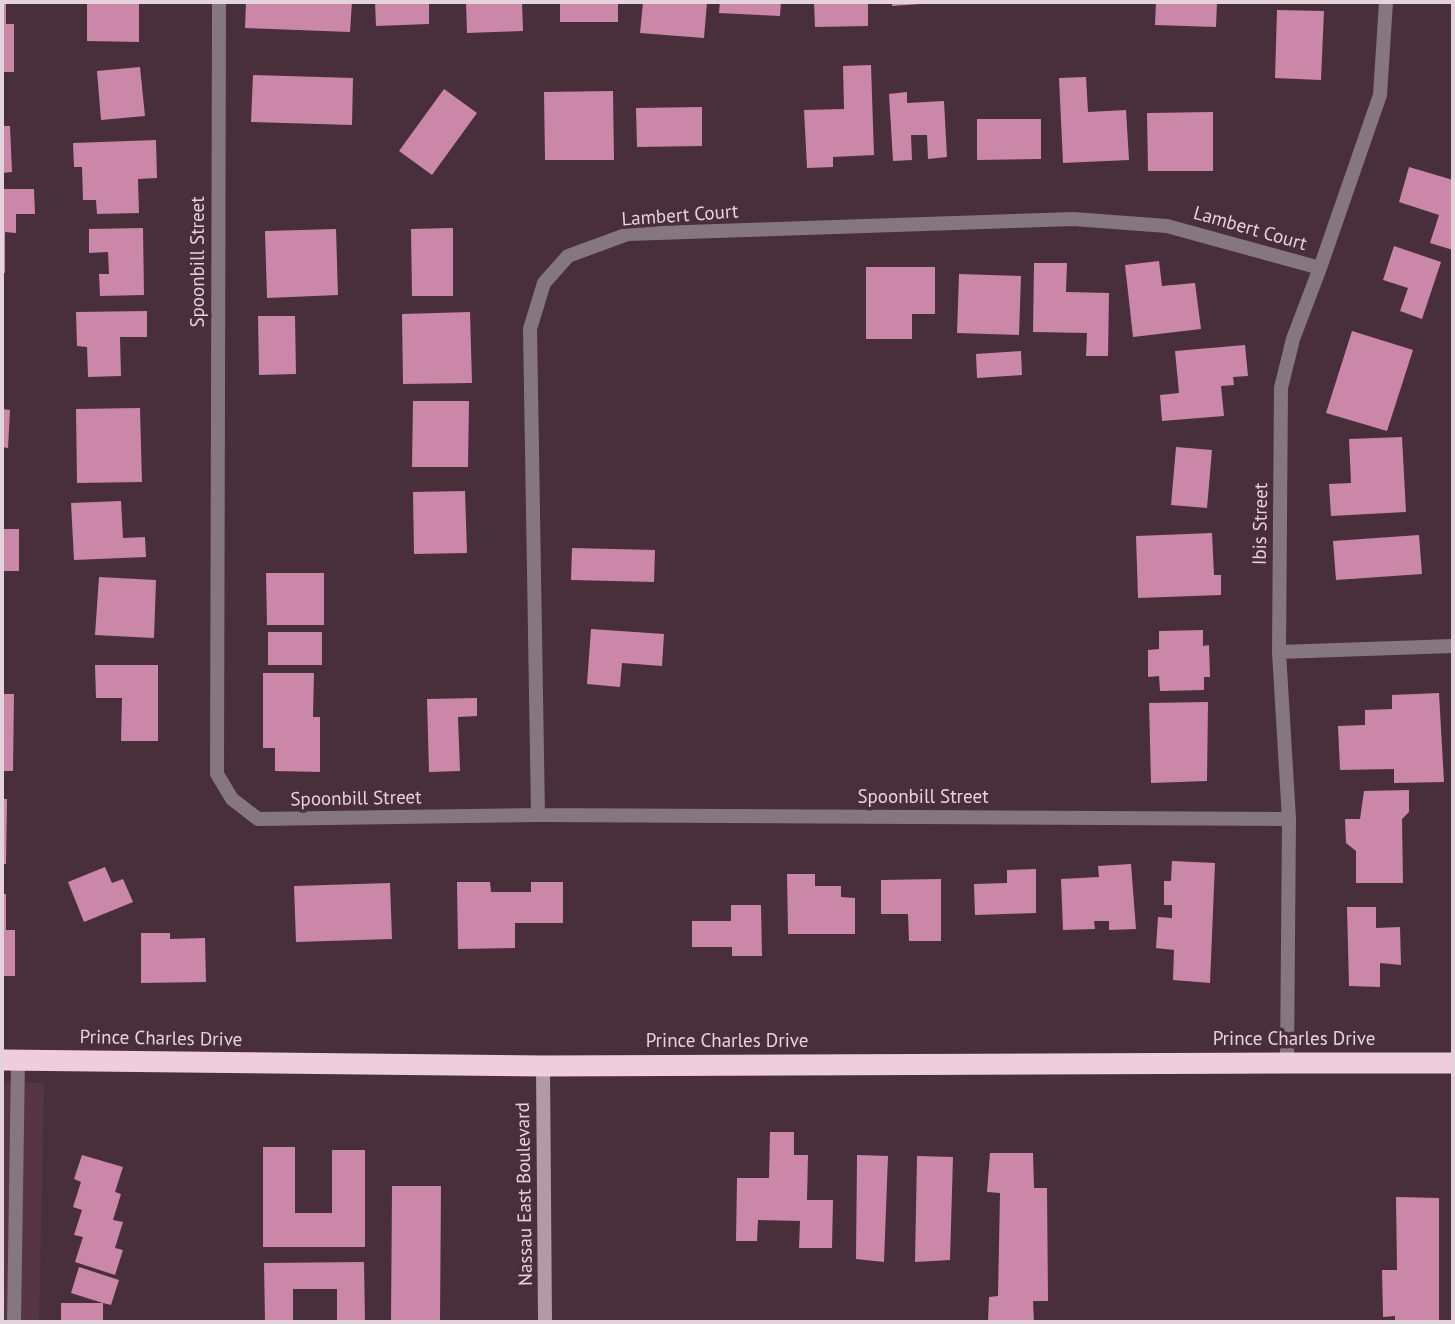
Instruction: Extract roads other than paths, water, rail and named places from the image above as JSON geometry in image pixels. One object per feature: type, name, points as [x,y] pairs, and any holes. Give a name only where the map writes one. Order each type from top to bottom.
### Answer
[{"type":"highway","name":"Prince Charles Drive","points":[[10,1060],[542,1066],[1453,1063]]},
{"type":"street","name":"Spoonbill Street","points":[[219,2],[217,775],[232,799],[258,819],[538,815],[1289,819]]},
{"type":"street","name":"Ibis Street","points":[[1287,1063],[1289,819],[1279,652],[1282,388],[1293,339],[1380,95],[1386,2]]},
{"type":"street","name":"Lambert Court","points":[[538,815],[530,329],[544,283],[568,256],[628,234],[1073,219],[1167,226],[1320,268]]},
{"type":"street","points":[[1279,652],[1453,646]]},
{"type":"street","points":[[10,1060],[14,1322]]},
{"type":"street","name":"Nassau East Boulevard","points":[[542,1066],[545,1322]]}]
